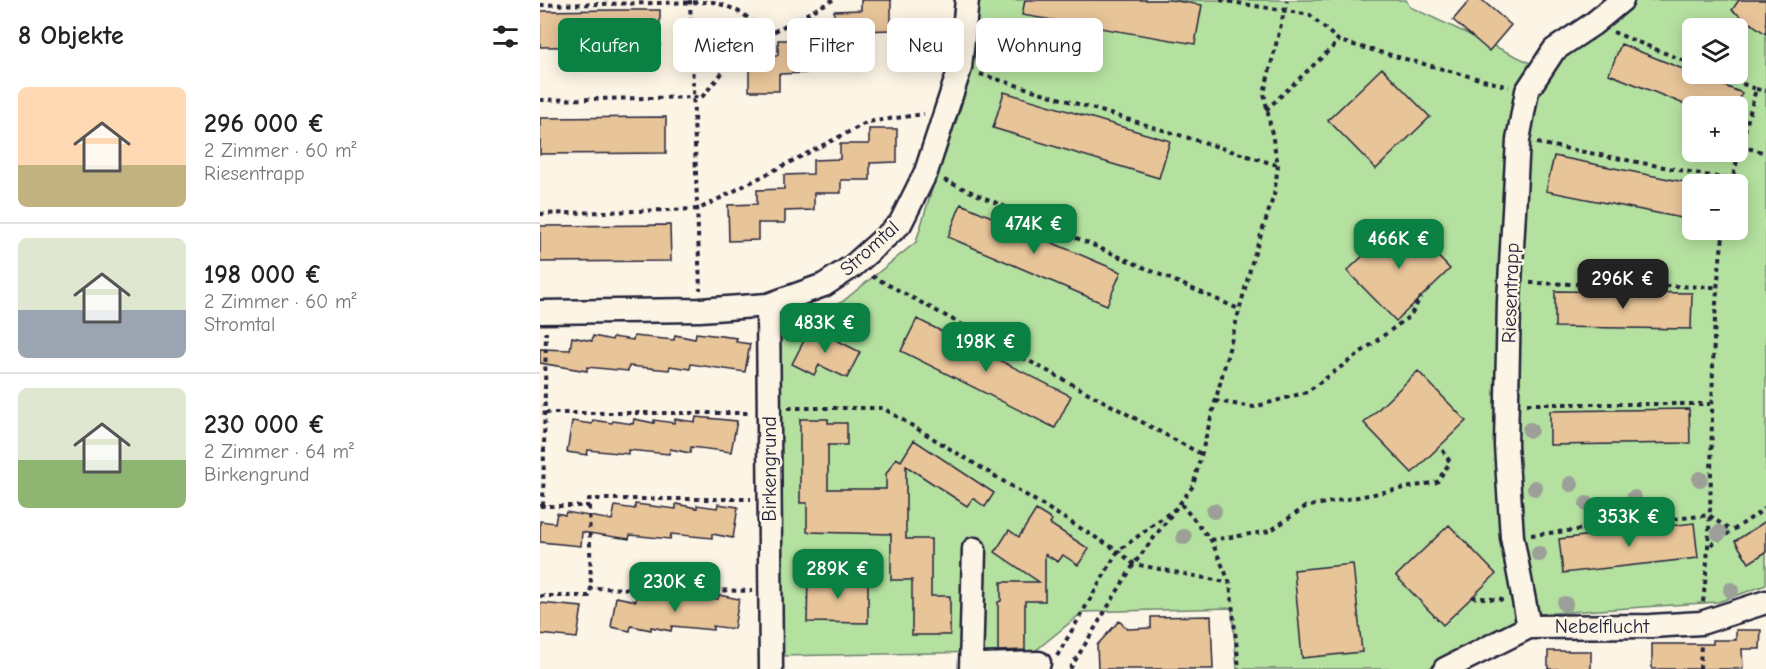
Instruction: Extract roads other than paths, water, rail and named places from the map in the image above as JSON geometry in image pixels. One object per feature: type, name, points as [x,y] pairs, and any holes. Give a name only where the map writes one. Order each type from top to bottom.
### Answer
[{"type":"street","name":"Stromtal","points":[[543,312],[700,310],[768,305],[824,285],[853,266],[900,224],[926,172],[960,68],[967,0]]},
{"type":"street","name":"Riesentrapp","points":[[1529,627],[1512,537],[1506,404],[1518,140],[1527,91],[1554,50],[1593,24],[1622,0]]},
{"type":"street","name":"Birkengrund","points":[[768,305],[771,669]]},
{"type":"street","points":[[971,669],[974,549]]},
{"type":"street","name":"Nebelflucht","points":[[1445,669],[1529,627],[1651,627],[1701,623],[1766,602]]},
{"type":"street","points":[[977,669],[984,665],[1045,664]]}]
